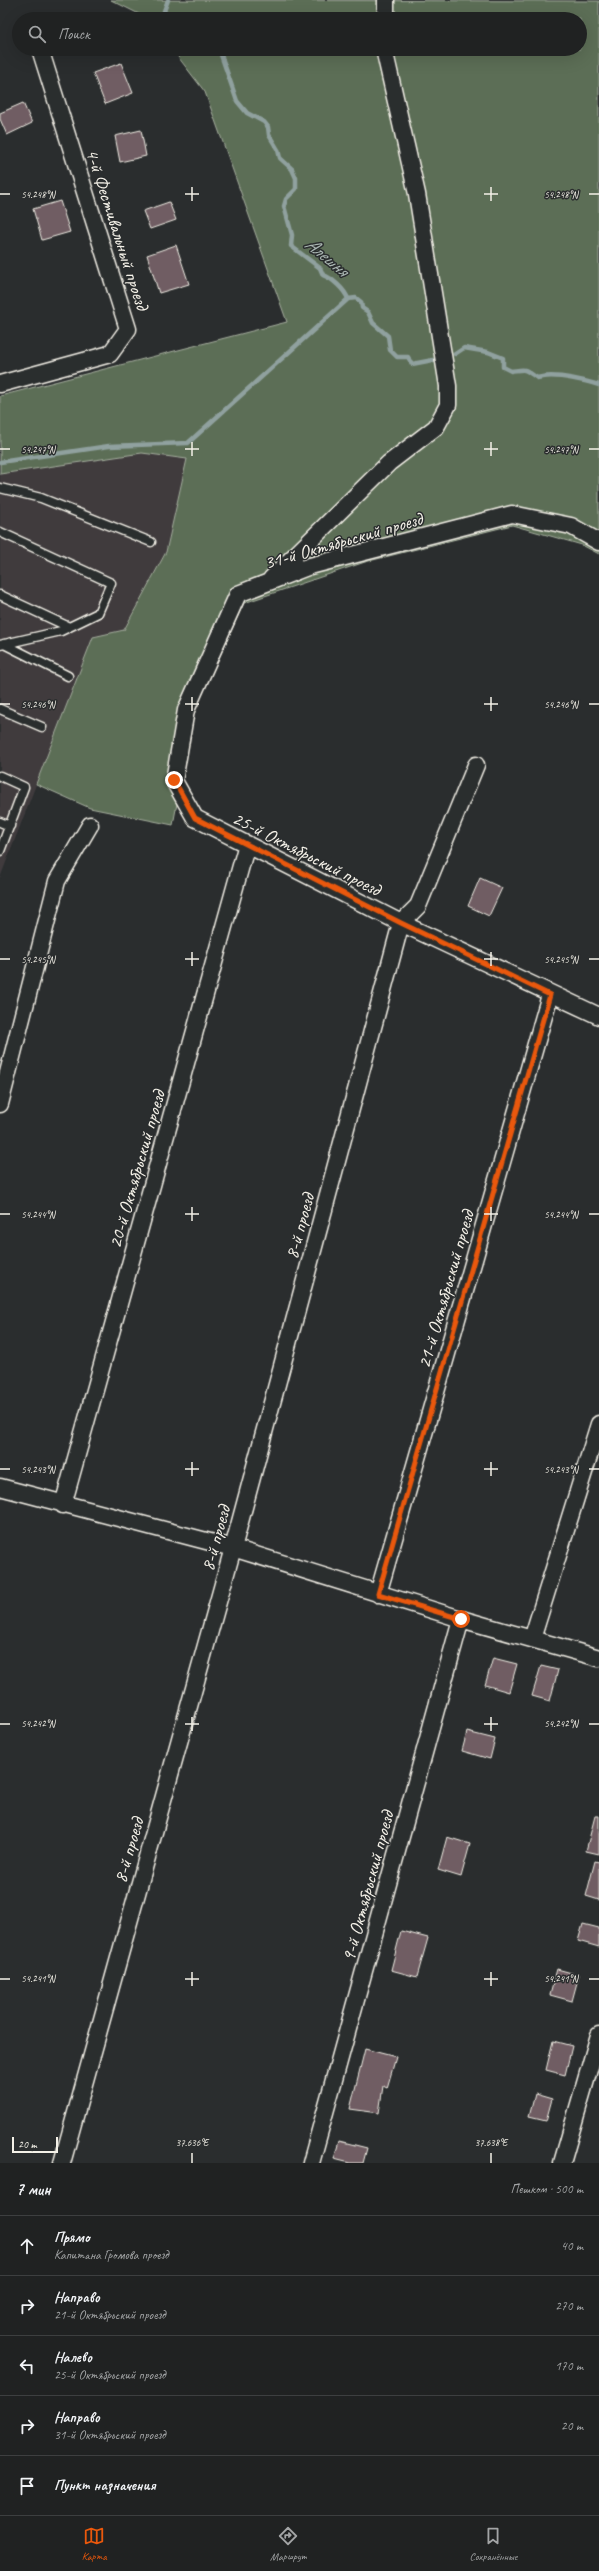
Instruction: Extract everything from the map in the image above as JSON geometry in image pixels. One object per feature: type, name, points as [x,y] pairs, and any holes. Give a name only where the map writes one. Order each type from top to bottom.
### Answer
[{"type":"street","points":[[386,0],[386,12]]},
{"type":"street","name":"4-й Фестивальный проезд","points":[[0,384],[110,354],[128,328],[42,56]]},
{"type":"street","points":[[266,583],[389,463],[436,427],[448,405],[448,386],[417,194],[386,56]]},
{"type":"street","name":"31-й Октябрьский проезд","points":[[195,818],[174,780],[186,710],[238,594],[310,566],[512,514],[571,526],[599,542]]},
{"type":"street","points":[[401,923],[418,906],[476,765]]},
{"type":"street","name":"25-й Октябрьский проезд","points":[[195,818],[401,923],[550,995],[599,1016]]},
{"type":"street","points":[[0,1104],[58,881],[90,825]]},
{"type":"street","name":"20-й Октябрьский проезд","points":[[63,1505],[247,844]]},
{"type":"street","name":"8-й проезд","points":[[62,2163],[233,1548],[401,923]]},
{"type":"street","name":"21-й Октябрьский проезд","points":[[378,1594],[550,995]]},
{"type":"street","points":[[532,1639],[599,1424]]},
{"type":"street","points":[[0,1487],[63,1505],[233,1548],[461,1619],[599,1658]]},
{"type":"street","name":"9-й Октябрьский проезд","points":[[311,2163],[461,1619]]},
{"type":"street","points":[[562,2163],[599,2035]]},
{"type":"lane","points":[[0,488],[41,498],[151,542]]},
{"type":"lane","points":[[0,532],[111,583],[98,613],[69,627],[2,645]]},
{"type":"lane","points":[[0,595],[69,627]]},
{"type":"lane","points":[[2,645],[68,676]]},
{"type":"lane","points":[[0,709],[42,727]]},
{"type":"lane","points":[[0,776],[24,787],[0,851]]},
{"type":"lane","points":[[0,822],[10,826]]},
{"type":"shaded area","points":[[142,453],[187,459],[166,552],[124,630],[93,637],[0,878],[0,474]]},
{"type":"green space","points":[[111,0],[599,1],[599,554],[582,545],[512,525],[365,562],[244,603],[194,712],[173,825],[90,808],[36,784],[93,637],[124,630],[166,552],[187,459],[142,453],[0,474],[0,396],[287,322],[205,92],[177,56],[587,56],[587,12],[135,12]]},
{"type":"building","points":[[121,63],[133,93],[105,104],[93,73]]},
{"type":"building","points":[[23,103],[32,123],[7,135],[0,119],[0,113]]},
{"type":"building","points":[[141,130],[146,156],[120,162],[115,136]]},
{"type":"building","points":[[60,201],[70,232],[42,240],[33,209]]},
{"type":"building","points":[[169,202],[176,220],[150,229],[143,211]]},
{"type":"building","points":[[176,245],[189,284],[159,293],[147,255]]},
{"type":"building","points":[[480,878],[502,888],[489,916],[468,906]]},
{"type":"building","points":[[493,1658],[517,1664],[509,1692],[485,1685]]},
{"type":"building","points":[[541,1666],[558,1670],[550,1701],[532,1696]]},
{"type":"building","points":[[467,1732],[495,1739],[490,1759],[462,1751]]},
{"type":"building","points":[[595,1816],[599,1816],[599,1854],[586,1851]]},
{"type":"building","points":[[447,1837],[470,1844],[461,1877],[438,1870]]},
{"type":"building","points":[[595,1861],[599,1862],[599,1900],[586,1896]]},
{"type":"building","points":[[583,1924],[599,1928],[599,1947],[578,1941]]},
{"type":"building","points":[[401,1931],[428,1938],[417,1977],[391,1970]]},
{"type":"building","points":[[557,1969],[579,1975],[572,2001],[550,1995]]},
{"type":"building","points":[[553,2041],[572,2046],[565,2075],[546,2070]]},
{"type":"building","points":[[365,2049],[396,2057],[387,2088],[383,2086],[379,2113],[350,2109]]},
{"type":"building","points":[[535,2094],[552,2099],[546,2121],[529,2117]]},
{"type":"building","points":[[339,2141],[367,2148],[363,2163],[350,2163],[334,2159]]},
{"type":"waterway","name":"Алешня","points":[[165,12],[168,0]]},
{"type":"waterway","name":"Алешня","points":[[221,56],[237,101],[247,113],[264,122],[268,127],[269,135],[278,150],[280,158],[292,169],[296,178],[296,189],[286,199],[284,206],[292,235],[291,246],[320,268],[323,275],[338,285],[348,299],[356,298],[361,302],[362,308],[368,312],[373,323],[388,336],[390,350],[397,357],[408,357],[412,364],[433,360]]},
{"type":"waterway","points":[[0,462],[109,446],[188,443],[348,299]]},
{"type":"waterway","name":"Алешня","points":[[455,354],[464,348],[488,352],[503,358],[503,367],[511,371],[525,370],[537,378],[551,376],[560,377],[576,379],[599,385]]},
{"type":"route","points":[[174,780],[195,818],[401,923],[550,995],[378,1594],[461,1619]]}]
